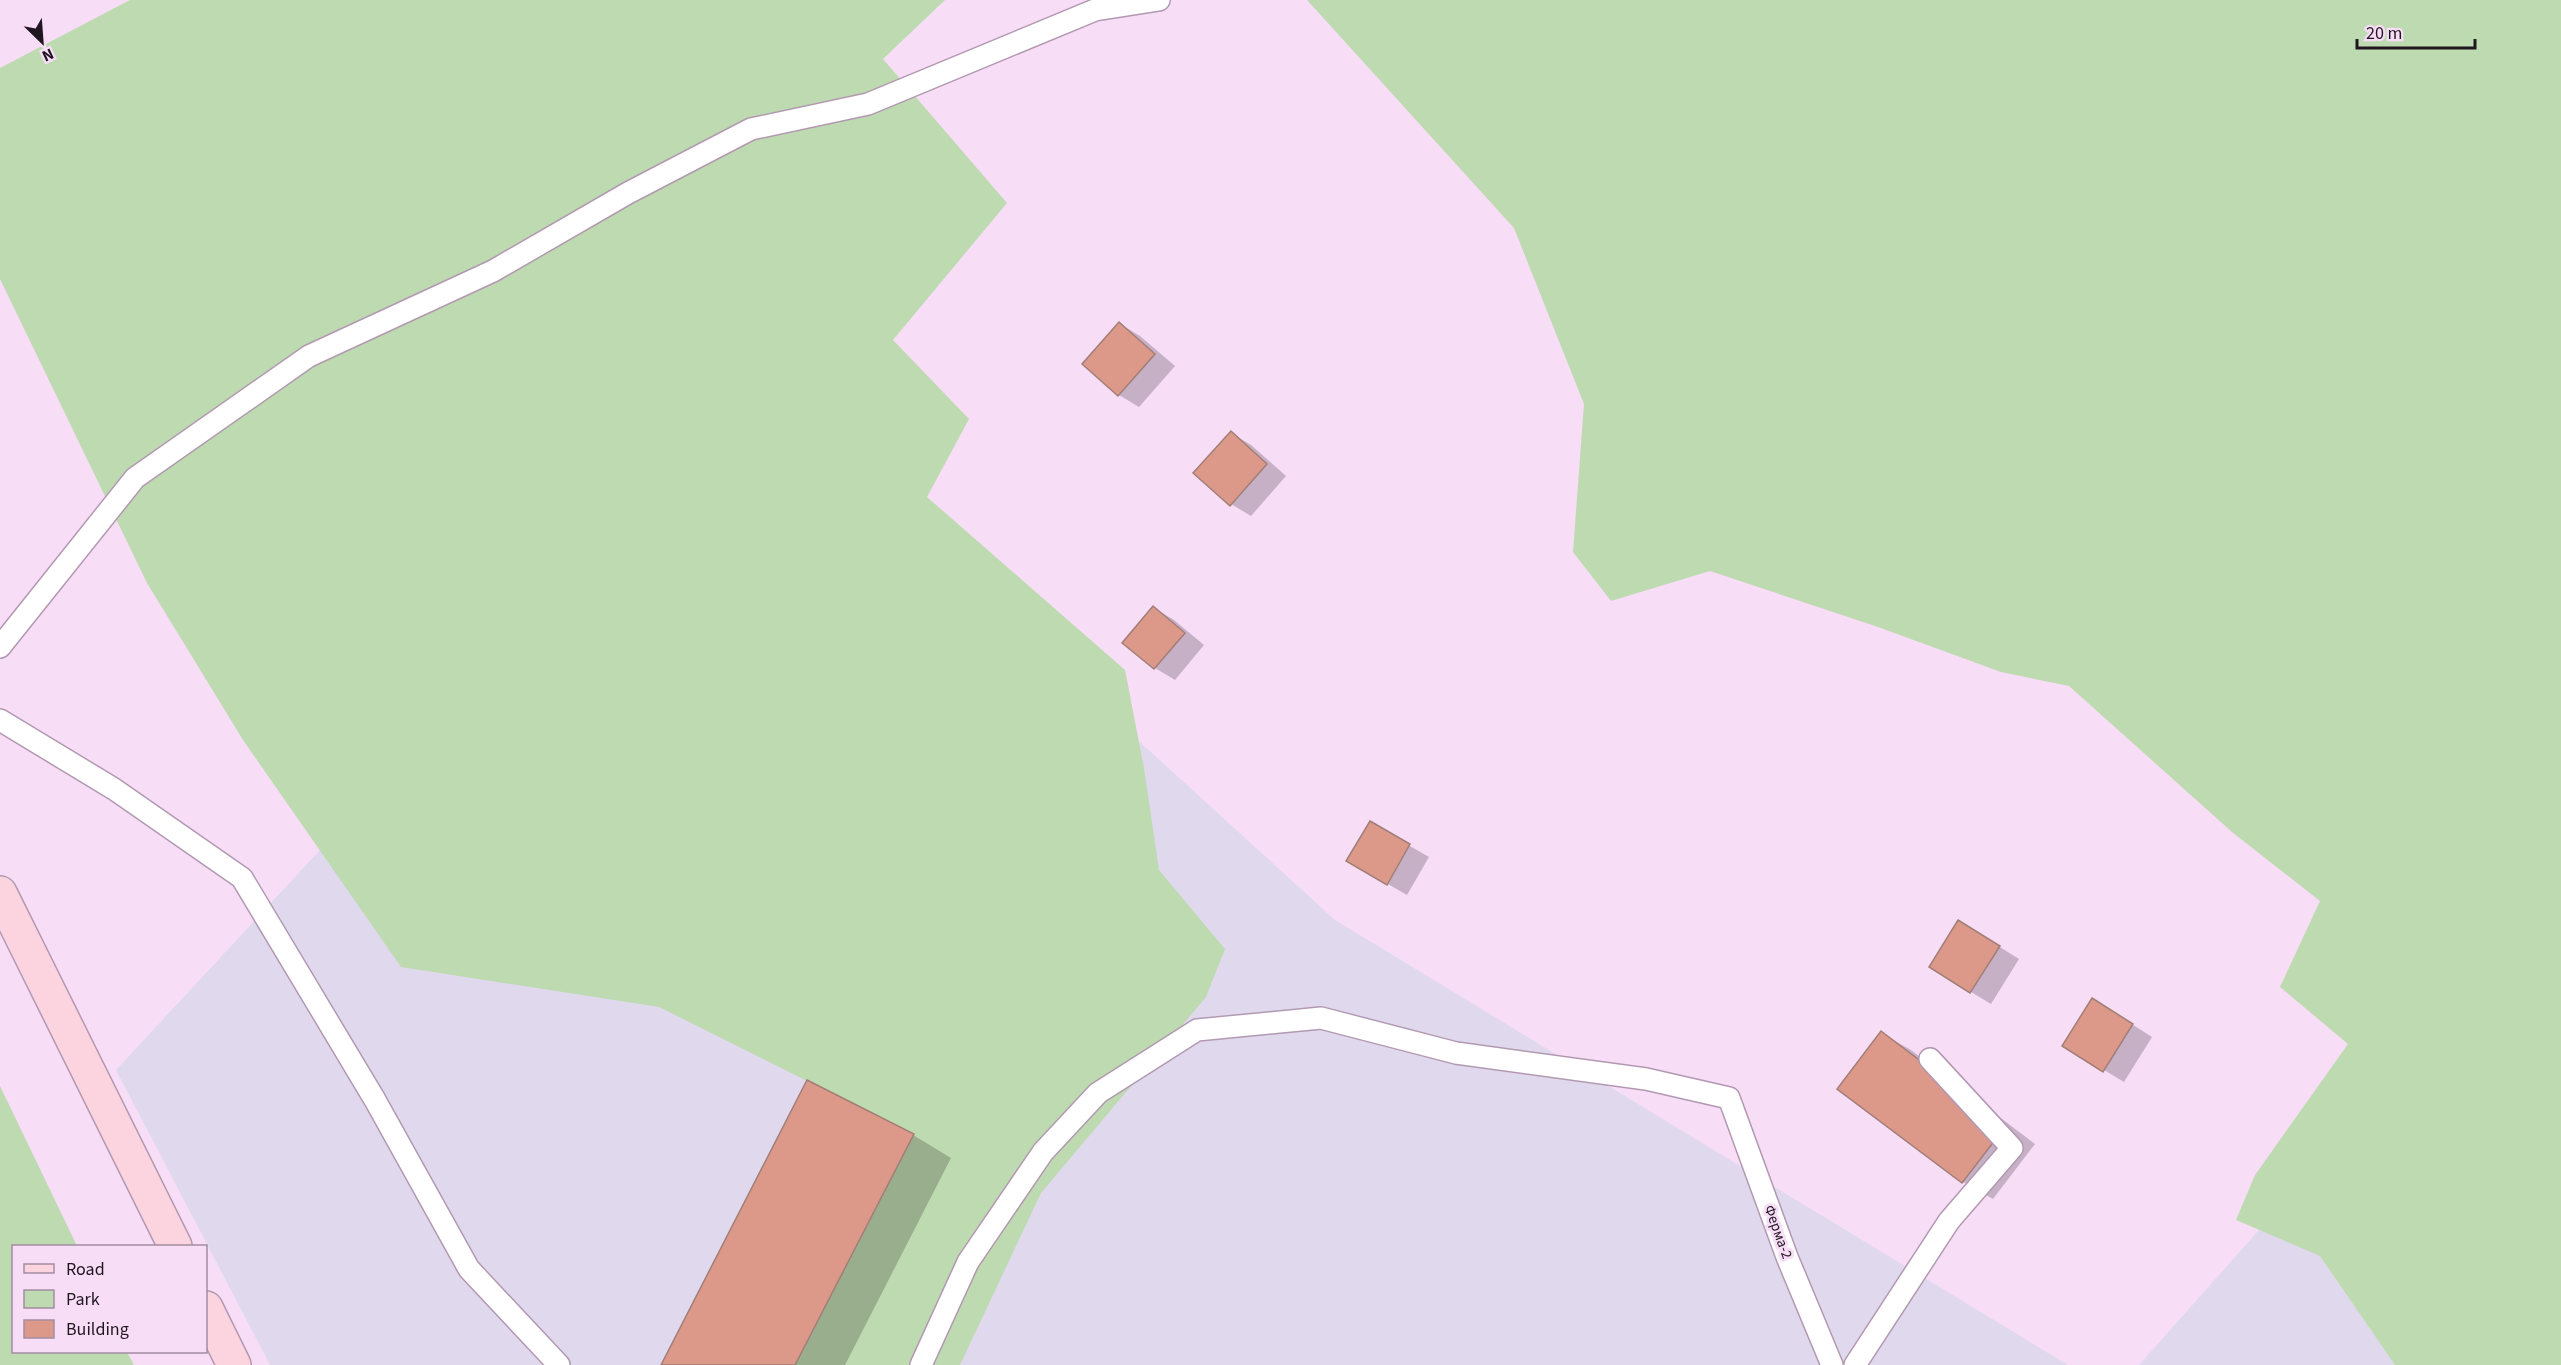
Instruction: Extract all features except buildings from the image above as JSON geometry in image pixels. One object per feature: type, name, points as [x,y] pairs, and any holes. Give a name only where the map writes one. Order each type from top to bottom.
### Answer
[{"type":"street","points":[[0,893],[175,1245]]},
{"type":"street","points":[[207,1310],[234,1365]]},
{"type":"lane","points":[[0,647],[135,478],[309,356],[493,271],[628,193],[751,129],[868,104],[1095,10],[1159,0]]},
{"type":"lane","points":[[0,720],[114,789],[242,878],[375,1100],[469,1269],[559,1365]]},
{"type":"lane","name":"Ферма-2","points":[[921,1365],[968,1262],[1043,1152],[1098,1093],[1197,1030],[1321,1018],[1456,1053],[1646,1079],[1729,1098],[1787,1257],[1832,1365]]},
{"type":"lane","points":[[1855,1365],[1949,1221],[2012,1148],[1930,1059]]},
{"type":"shaded area","points":[[661,305],[1335,920],[2068,1365],[270,1365],[116,1070],[320,850]]},
{"type":"shaded area","points":[[2299,1185],[2451,1365],[2139,1365]]},
{"type":"green space","points":[[130,0],[945,0],[883,59],[1007,203],[893,340],[969,419],[927,497],[1125,670],[1144,768],[1159,870],[1225,949],[1206,997],[1041,1193],[960,1365],[795,1365],[913,1134],[659,1007],[401,967],[243,740],[147,583],[0,279],[0,68]]},
{"type":"green space","points":[[1307,0],[2561,0],[2561,1365],[2395,1365],[2320,1256],[2236,1220],[2255,1175],[2348,1044],[2280,987],[2320,901],[2232,832],[2069,686],[2001,672],[1878,627],[1710,571],[1611,601],[1573,552],[1584,404],[1514,228]]},
{"type":"green space","points":[[0,1086],[77,1245],[12,1245],[12,1353],[128,1353],[134,1365],[0,1365]]}]
